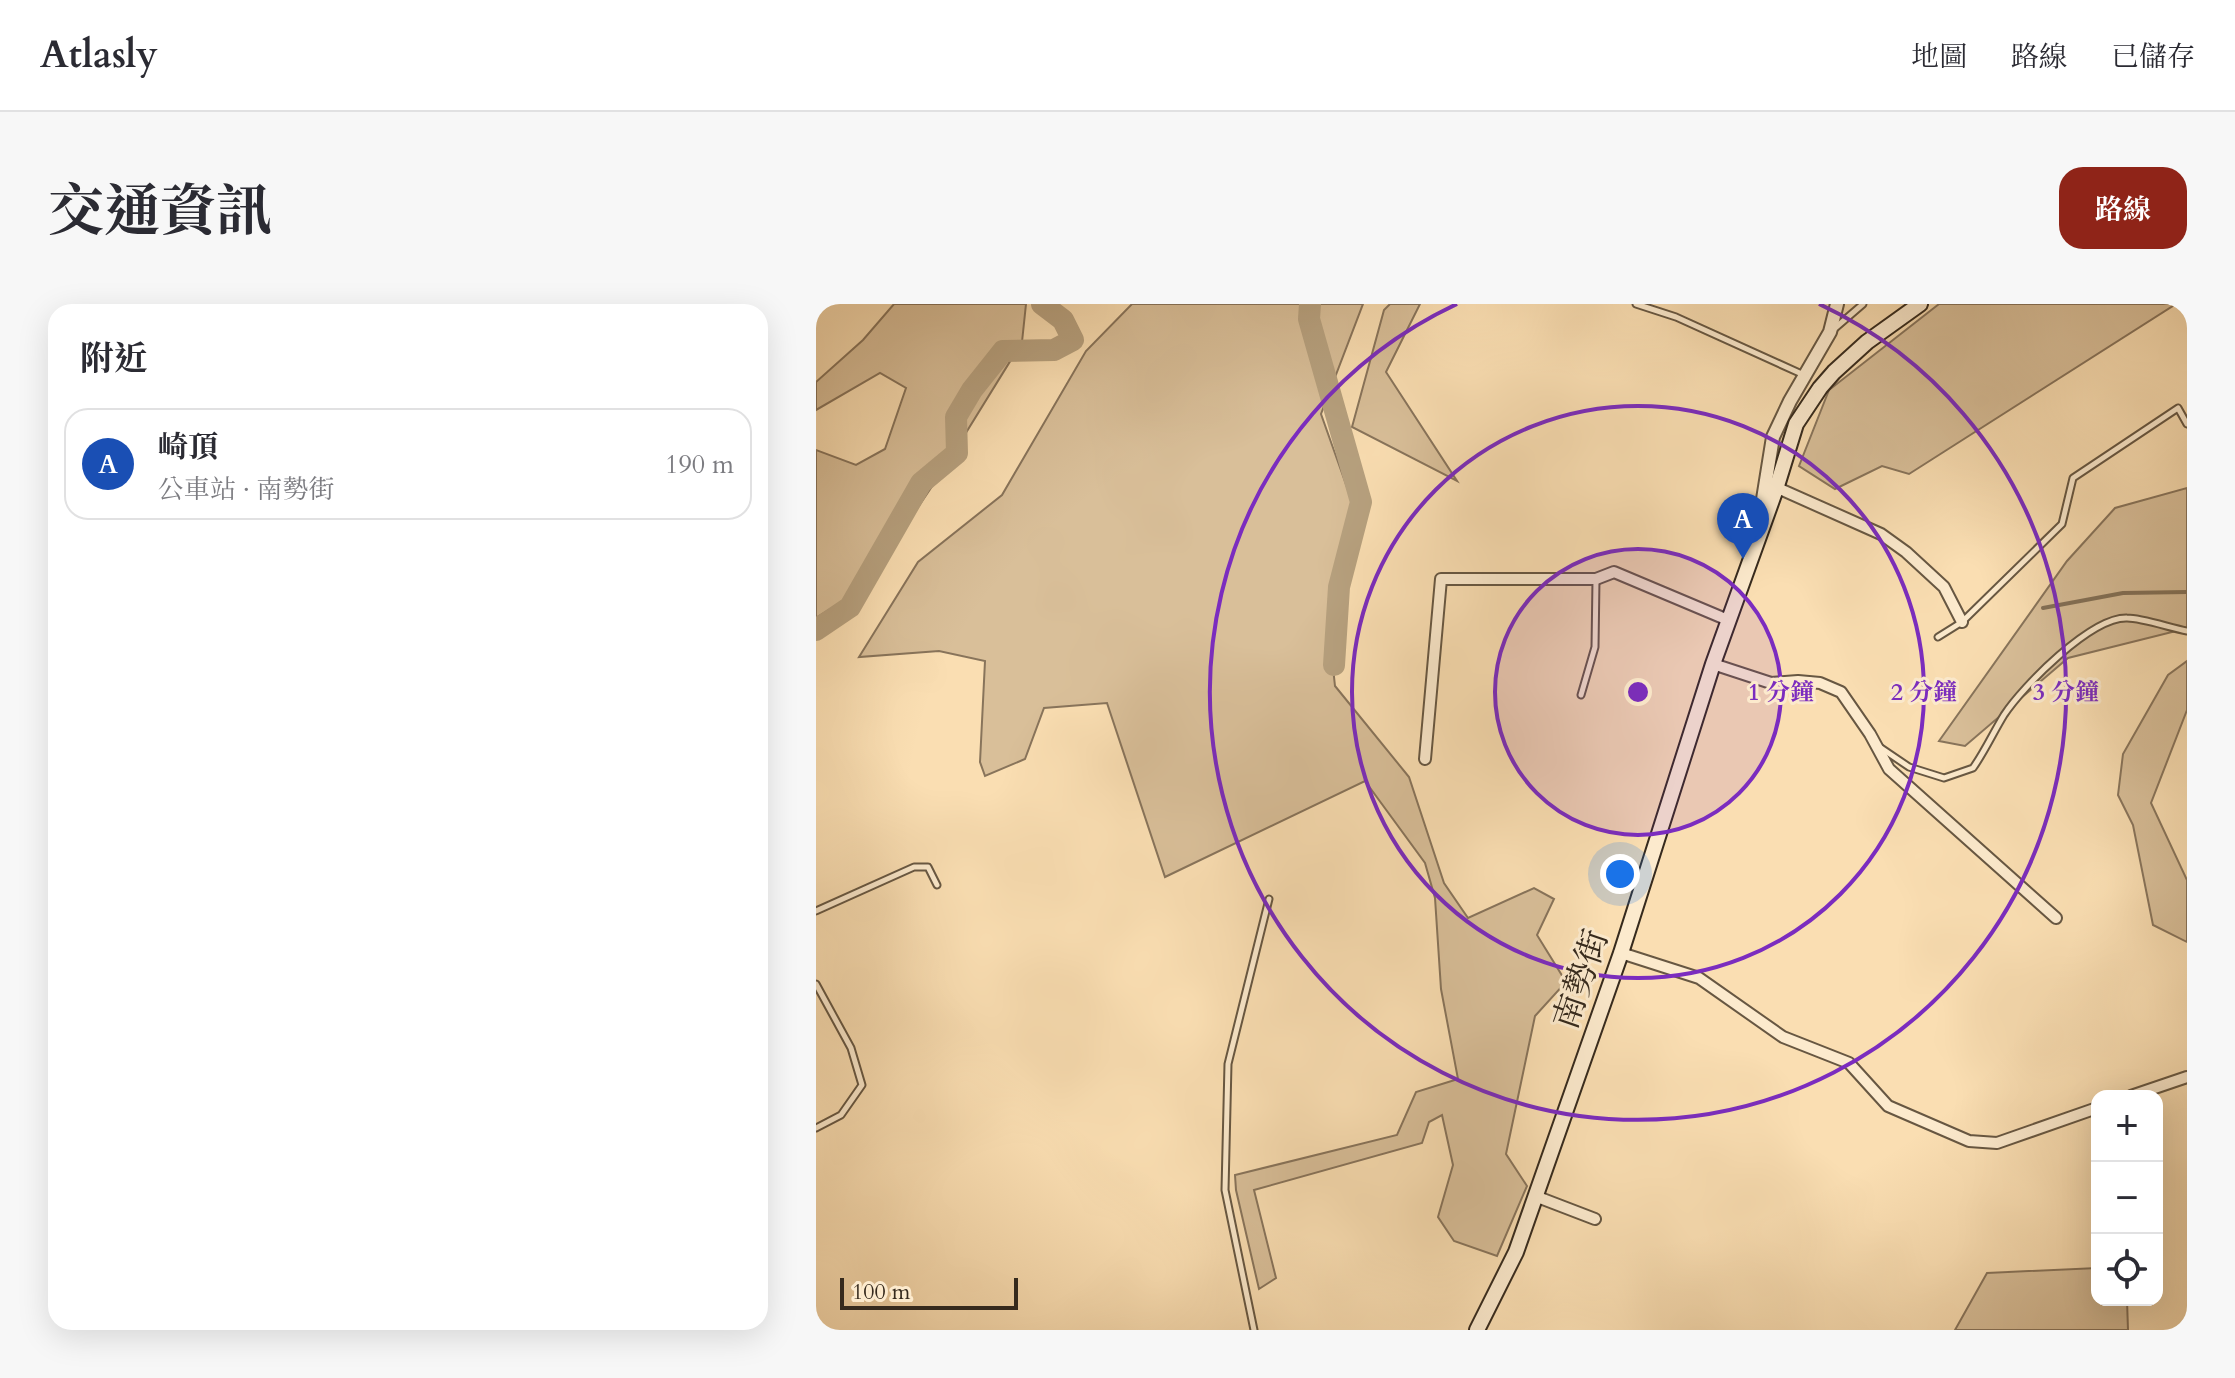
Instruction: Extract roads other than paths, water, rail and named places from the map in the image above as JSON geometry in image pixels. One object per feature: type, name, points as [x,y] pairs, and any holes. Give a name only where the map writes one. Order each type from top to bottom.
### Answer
[{"type":"main road","name":"南勢街","points":[[1477,1330],[1516,1252],[1621,953],[1728,620],[1755,551],[1771,485],[1796,424],[1820,388],[1867,342],[1920,304]]},
{"type":"street","points":[[1837,304],[1830,332],[1773,437],[1771,485],[1881,534],[1944,587],[1962,622]]},
{"type":"street","points":[[1425,759],[1441,579],[1596,579],[1614,572],[1728,620]]},
{"type":"street","points":[[1713,664],[1771,683],[1820,683],[1841,692],[1889,769],[2056,918]]},
{"type":"street","points":[[1621,953],[1699,978],[1783,1037],[1849,1063],[1888,1106],[1969,1141],[1997,1143],[2091,1110]]},
{"type":"street","points":[[2149,1090],[2187,1077]]},
{"type":"street","points":[[1535,1196],[1595,1219]]},
{"type":"lane","points":[[1636,304],[1676,317],[1805,375]]},
{"type":"lane","points":[[1830,332],[1863,304]]},
{"type":"lane","points":[[1938,637],[1962,622],[2062,524],[2073,478],[2178,408],[2187,424]]},
{"type":"lane","points":[[1581,695],[1595,647],[1596,579]]},
{"type":"lane","points":[[1876,746],[1909,767],[1944,778],[1973,768],[2004,715],[2026,687],[2055,659],[2095,628],[2126,618],[2187,631]]},
{"type":"lane","points":[[816,911],[914,867],[928,867],[937,885]]},
{"type":"lane","points":[[1254,1330],[1225,1190],[1228,1064],[1269,899]]},
{"type":"lane","points":[[816,984],[851,1048],[862,1085],[841,1115],[816,1128]]},
{"type":"waterway","points":[[816,630],[850,607],[921,483],[957,453],[956,417],[972,390],[1003,351],[1054,350],[1073,340],[1063,320],[1042,304]]},
{"type":"waterway","points":[[1310,304],[1309,319],[1361,502],[1339,587],[1334,665]]},
{"type":"waterway","points":[[2043,608],[2123,593],[2187,592]]},
{"type":"place","name":"崎頂","points":[[1743,559]]}]
